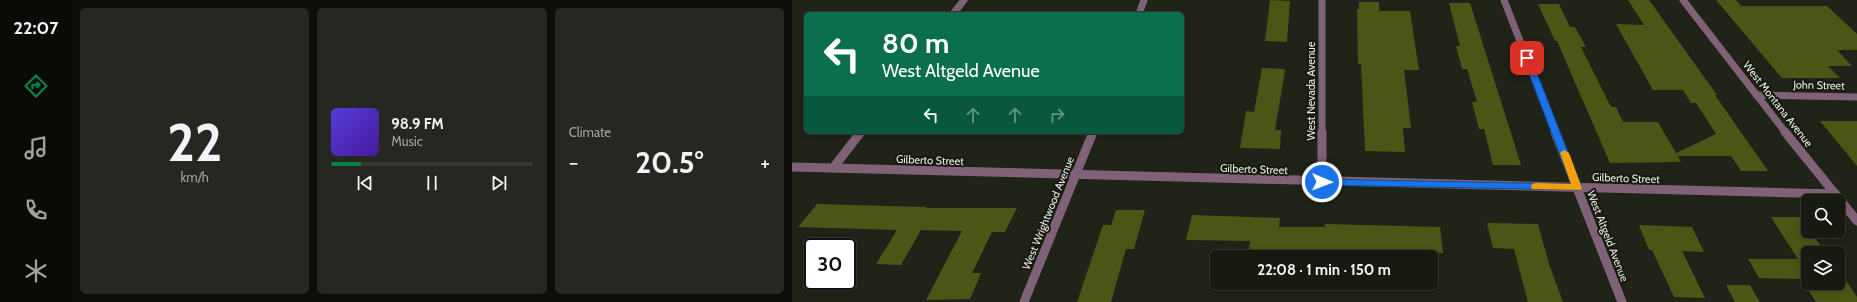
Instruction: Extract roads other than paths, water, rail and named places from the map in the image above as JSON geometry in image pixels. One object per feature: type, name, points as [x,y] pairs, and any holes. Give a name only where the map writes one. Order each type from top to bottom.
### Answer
[{"type":"street","points":[[955,12],[964,0]]},
{"type":"street","points":[[1140,12],[1144,0]]},
{"type":"street","name":"West Nevada Avenue","points":[[1322,0],[1322,182]]},
{"type":"street","name":"West Altgeld Avenue","points":[[1504,0],[1622,302]]},
{"type":"street","name":"West Montana Avenue","points":[[1683,0],[1756,95],[1836,194]]},
{"type":"street","name":"John Street","points":[[1756,95],[1857,97]]},
{"type":"street","points":[[833,168],[859,134]]},
{"type":"street","name":"West Wrightwood Avenue","points":[[1024,302],[1092,134]]},
{"type":"street","name":"Gilberto Street","points":[[792,167],[1322,182],[1836,194]]},
{"type":"street","name":"West Montana Avenue","points":[[1845,206],[1857,221]]}]
